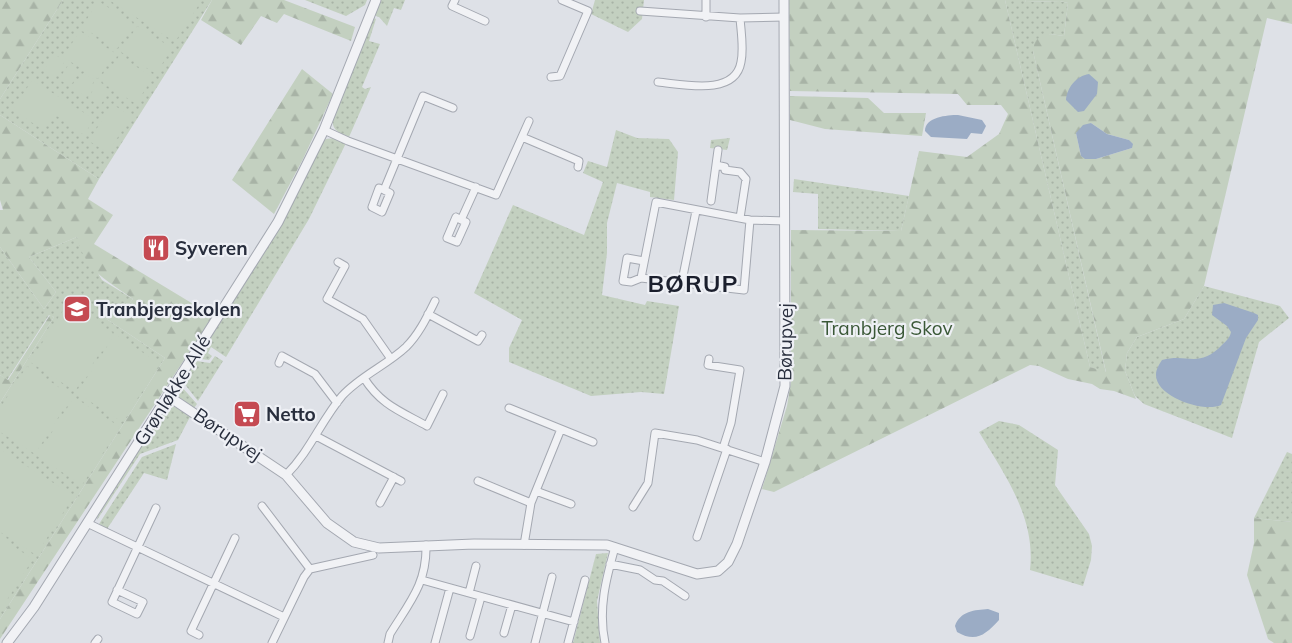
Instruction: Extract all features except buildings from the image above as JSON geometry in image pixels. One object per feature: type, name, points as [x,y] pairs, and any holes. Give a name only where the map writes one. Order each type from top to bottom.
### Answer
[{"type":"street","name":"Grønløkke Allé","points":[[7,643],[34,607],[278,222],[324,130],[376,0]]},
{"type":"street","points":[[455,0],[452,6],[485,21]]},
{"type":"street","points":[[551,77],[560,76],[588,11],[562,0]]},
{"type":"street","points":[[706,0],[706,17]]},
{"type":"street","name":"Børupvej","points":[[168,396],[286,475],[326,523],[354,542],[378,548],[426,545],[615,547],[697,574],[718,571],[728,562],[737,544],[765,462],[785,386],[784,0]]},
{"type":"street","points":[[640,11],[706,17],[784,18]]},
{"type":"street","points":[[658,82],[703,87],[720,84],[732,77],[742,61],[740,18]]},
{"type":"street","points":[[384,190],[423,96],[453,108]]},
{"type":"street","points":[[324,130],[348,141],[496,195],[529,121]]},
{"type":"street","points":[[522,136],[579,161],[578,167]]},
{"type":"street","points":[[710,201],[718,150]]},
{"type":"street","points":[[716,165],[725,167],[725,170],[740,172],[746,179],[740,218]]},
{"type":"street","points":[[461,220],[476,187]]},
{"type":"street","points":[[641,278],[656,202],[750,220],[785,221]]},
{"type":"street","points":[[682,281],[696,211]]},
{"type":"street","points":[[644,261],[627,258],[623,281],[631,282],[641,278],[677,283],[682,281],[744,290],[750,220]]},
{"type":"street","points":[[338,262],[345,266],[327,299],[363,319],[391,359]]},
{"type":"street","points":[[286,475],[306,452],[337,403],[364,378],[391,359],[413,340],[435,301]]},
{"type":"street","points":[[428,314],[478,341],[482,334]]},
{"type":"street","points":[[279,363],[282,356],[315,374],[337,403]]},
{"type":"street","points":[[697,538],[725,448],[740,370],[708,365],[709,359]]},
{"type":"street","points":[[364,378],[384,402],[427,426],[443,394]]},
{"type":"street","points":[[509,408],[593,442]]},
{"type":"street","points":[[524,545],[531,503],[561,429]]},
{"type":"street","points":[[633,507],[648,483],[654,433],[697,440],[765,462]]},
{"type":"street","points":[[316,436],[401,481]]},
{"type":"street","points":[[380,503],[394,478]]},
{"type":"street","points":[[478,481],[531,503]]},
{"type":"street","points":[[536,491],[571,504]]},
{"type":"street","points":[[262,506],[310,569]]},
{"type":"street","points":[[117,590],[156,508]]},
{"type":"street","points":[[87,523],[284,617]]},
{"type":"street","points":[[199,635],[191,631],[235,538]]},
{"type":"street","points":[[388,643],[390,634],[422,580],[426,563],[426,545]]},
{"type":"street","points":[[605,643],[602,618],[603,593],[615,547]]},
{"type":"street","points":[[272,643],[310,569],[373,555]]},
{"type":"street","points":[[610,564],[640,570],[655,580],[663,581],[685,596]]},
{"type":"street","points":[[469,593],[476,566]]},
{"type":"street","points":[[535,643],[552,577]]},
{"type":"street","points":[[422,580],[574,622]]},
{"type":"street","points":[[568,643],[585,580]]},
{"type":"street","points":[[435,643],[450,588]]},
{"type":"street","points":[[470,636],[481,597]]},
{"type":"street","points":[[504,633],[512,605]]},
{"type":"green space","points":[[0,0],[63,0],[0,99]]},
{"type":"green space","points":[[63,0],[212,0],[99,179],[0,115],[0,99]]},
{"type":"green space","points":[[109,0],[202,0],[175,42]]},
{"type":"green space","points":[[212,0],[284,0],[355,27],[351,41],[284,14],[277,23],[261,16],[241,45],[201,20]]},
{"type":"green space","points":[[305,0],[367,0],[365,5],[346,16]]},
{"type":"green space","points":[[379,0],[405,0],[401,10],[394,8],[387,26],[379,17],[373,15]]},
{"type":"green space","points":[[595,0],[644,0],[642,19],[628,32],[591,14]]},
{"type":"green space","name":"Tranbjerg Skov","points":[[789,0],[1005,0],[1090,367],[1106,372],[1033,51],[1035,40],[1050,34],[1064,36],[1068,3],[1060,1],[1026,2],[1025,0],[1292,0],[1292,24],[1267,18],[1204,286],[1184,319],[1137,337],[1127,353],[1125,371],[1136,399],[1114,391],[1100,389],[1092,384],[1068,379],[1039,366],[1030,365],[774,492],[762,489],[787,406],[791,382],[791,230],[901,231],[919,151],[967,157],[999,134],[1008,114],[1001,105],[967,105],[958,94],[790,91]],"holes":[[[1091,123],[1107,134],[1129,140],[1132,148],[1096,159],[1081,156],[1076,133]]]},
{"type":"green space","points":[[1005,0],[1025,0],[1026,2],[1060,1],[1068,3],[1064,36],[1050,34],[1033,51],[1106,373],[1090,367]]},
{"type":"green space","points":[[98,1],[133,23],[117,49],[82,27]]},
{"type":"green space","points":[[374,18],[376,19],[369,41],[380,44],[362,87],[365,89],[371,87],[349,137],[335,128],[333,118]]},
{"type":"green space","points":[[137,26],[172,48],[156,74],[121,52]]},
{"type":"green space","points":[[80,31],[115,53],[98,79],[63,57]]},
{"type":"green space","points":[[54,54],[65,61],[55,77],[44,70]]},
{"type":"green space","points":[[119,56],[153,77],[136,104],[102,82]]},
{"type":"green space","points":[[69,64],[80,71],[70,87],[59,79]]},
{"type":"green space","points":[[302,69],[333,94],[303,159],[274,214],[232,180]]},
{"type":"green space","points":[[83,73],[95,80],[85,96],[74,89]]},
{"type":"green space","points":[[32,80],[94,119],[84,135],[54,114],[43,130],[13,110]]},
{"type":"green space","points":[[98,82],[110,90],[100,106],[88,98]]},
{"type":"green space","points":[[790,96],[868,98],[884,113],[926,113],[922,136],[825,129],[790,120]]},
{"type":"green space","points":[[112,104],[131,116],[108,153],[89,141]]},
{"type":"green space","points":[[0,115],[99,179],[88,199],[113,215],[94,244],[213,316],[0,639],[0,619],[165,358],[99,314],[107,303],[129,304],[133,299],[98,274],[85,258],[77,237],[29,257],[56,292],[44,309],[0,247],[0,210],[3,210],[0,200]]},
{"type":"green space","points":[[616,130],[637,138],[669,139],[678,152],[674,200],[650,197],[650,192],[617,183],[607,223],[607,253],[602,295],[645,305],[647,301],[679,306],[664,394],[641,392],[591,396],[509,362],[509,348],[522,320],[474,293],[513,205],[584,235],[603,182],[583,173],[588,161],[607,167]]},
{"type":"green space","points":[[334,138],[346,143],[309,219],[226,357],[211,347],[208,353],[212,356],[209,360],[201,359],[203,355],[201,354],[212,334],[322,142],[326,139]]},
{"type":"green space","points":[[730,138],[727,150],[710,148],[711,140]]},
{"type":"green space","points":[[794,179],[909,196],[901,231],[818,229],[818,194],[793,192]]},
{"type":"green space","points":[[77,237],[102,280],[133,299],[129,304],[107,303],[99,314],[165,358],[0,619],[0,403],[54,317],[49,315],[7,380],[0,375],[0,247],[44,309],[56,292],[29,257]]},
{"type":"green space","points":[[1204,286],[1280,306],[1289,318],[1259,342],[1232,438],[1144,404],[1135,396],[1125,371],[1127,353],[1137,337],[1184,319]]},
{"type":"green space","points":[[67,304],[113,333],[75,391],[30,362]]},
{"type":"green space","points":[[50,315],[54,317],[0,403],[0,375],[8,380]]},
{"type":"green space","points":[[115,334],[160,364],[122,422],[77,393]]},
{"type":"green space","points":[[215,356],[223,361],[198,401],[183,382],[196,361],[210,363]]},
{"type":"green space","points":[[27,366],[72,396],[35,454],[0,432],[0,408]]},
{"type":"green space","points":[[180,385],[197,404],[194,408],[179,397]]},
{"type":"green space","points":[[74,397],[120,427],[82,485],[37,456]]},
{"type":"green space","points":[[171,405],[191,415],[178,440],[140,454],[97,520],[99,511],[163,411]]},
{"type":"green space","points":[[999,421],[1019,425],[1058,450],[1055,485],[1089,534],[1092,546],[1091,560],[1083,586],[1030,570],[1031,551],[1023,515],[999,464],[979,432]]},
{"type":"green space","points":[[176,444],[167,480],[144,473],[107,529],[99,524],[142,457]]},
{"type":"green space","points":[[0,449],[74,496],[36,555],[0,532]]},
{"type":"green space","points":[[1287,452],[1292,454],[1292,522],[1254,518]]},
{"type":"green space","points":[[1254,518],[1292,522],[1292,643],[1274,643],[1268,639],[1247,575],[1254,543]]},
{"type":"green space","points":[[0,538],[33,559],[0,611]]},
{"type":"green space","points":[[608,553],[597,601],[600,643],[573,643],[596,554]]},
{"type":"water","points":[[1089,74],[1098,82],[1097,94],[1084,111],[1078,112],[1066,100],[1067,96],[1070,87],[1076,80]]},
{"type":"water","points":[[958,115],[982,120],[986,126],[982,134],[971,133],[967,139],[931,137],[925,131],[926,126],[937,118]]},
{"type":"water","points":[[1091,123],[1107,134],[1129,140],[1133,144],[1132,148],[1096,159],[1085,159],[1081,156],[1076,133],[1083,125]]},
{"type":"water","points":[[1224,303],[1258,315],[1258,320],[1246,338],[1221,405],[1204,407],[1182,401],[1164,390],[1158,383],[1156,375],[1158,367],[1162,360],[1171,358],[1193,359],[1207,356],[1222,345],[1229,338],[1231,332],[1227,326],[1212,315],[1213,305]]},
{"type":"water","points":[[988,609],[999,613],[999,620],[985,633],[980,636],[970,637],[957,632],[955,626],[964,614]]},
{"type":"place","name":"Syveren","points":[[156,248]]},
{"type":"place","name":"Tranbjergskolen","points":[[77,309]]},
{"type":"place","name":"Netto","points":[[247,414]]},
{"type":"district","name":"BØRUP","points":[[693,284]]}]
